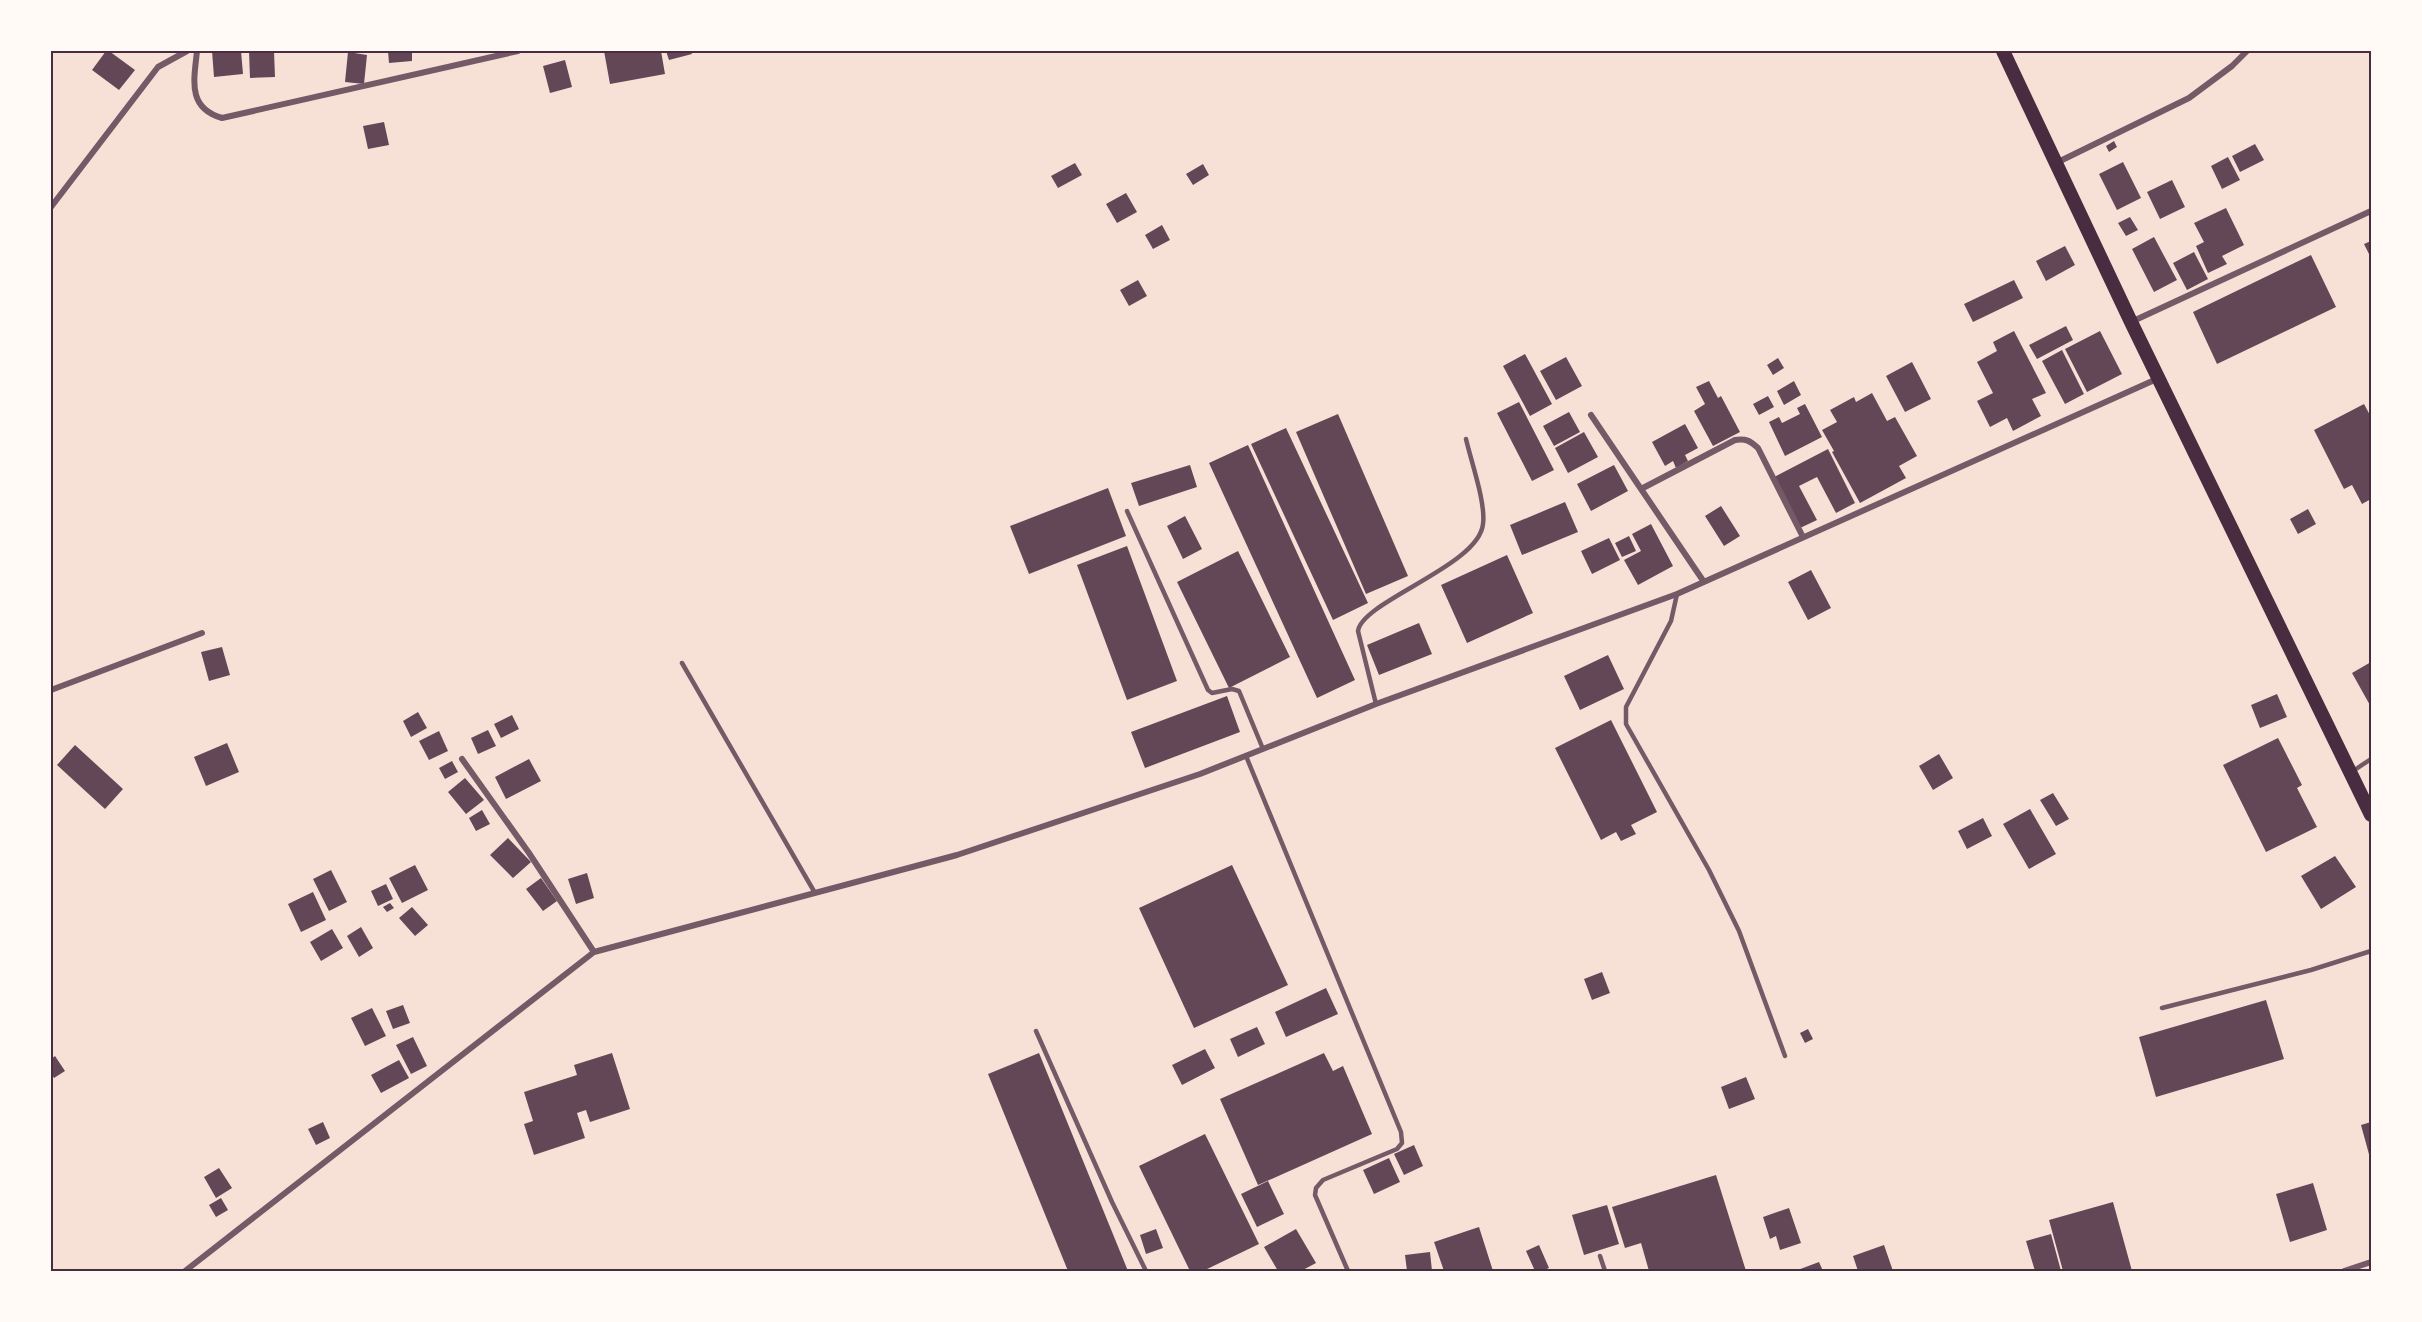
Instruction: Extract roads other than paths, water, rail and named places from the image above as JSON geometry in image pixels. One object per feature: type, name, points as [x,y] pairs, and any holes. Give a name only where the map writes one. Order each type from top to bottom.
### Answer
[{"type":"main road","points":[[2003,51],[2130,322],[2371,816]]},
{"type":"street","points":[[51,207],[158,67],[187,51]]},
{"type":"street","points":[[197,51],[194,82],[196,97],[204,109],[222,118],[518,51]]},
{"type":"street","points":[[2055,163],[2189,98],[2232,66],[2247,51]]},
{"type":"street","points":[[2130,322],[2371,211]]},
{"type":"street","points":[[185,1271],[594,952],[957,855],[1200,774],[1376,704],[1677,594],[2159,378]]},
{"type":"street","points":[[1591,415],[1704,582]]},
{"type":"street","points":[[1641,489],[1735,440],[1750,441],[1758,448],[1803,537]]},
{"type":"street","points":[[51,690],[202,633]]},
{"type":"street","points":[[462,759],[529,853],[594,952]]},
{"type":"street","points":[[2344,1271],[2371,1262]]},
{"type":"lane","points":[[1376,704],[1358,632],[1359,626],[1366,616],[1419,584],[1474,546],[1480,536],[1483,512],[1466,439]]},
{"type":"lane","points":[[1127,511],[1208,690],[1212,693],[1232,689],[1239,692],[1263,749]]},
{"type":"lane","points":[[1677,594],[1671,621],[1626,707],[1626,724],[1709,870],[1734,921],[1785,1056]]},
{"type":"lane","points":[[682,663],[815,893]]},
{"type":"lane","points":[[1246,756],[1401,1132],[1402,1143],[1397,1149],[1323,1180],[1316,1188],[1316,1195],[1348,1271]]},
{"type":"lane","points":[[2350,773],[2371,759]]},
{"type":"lane","points":[[2162,1008],[2311,970],[2371,951]]},
{"type":"lane","points":[[1036,1031],[1112,1202],[1146,1271]]},
{"type":"lane","points":[[1600,1256],[1605,1271]]}]
